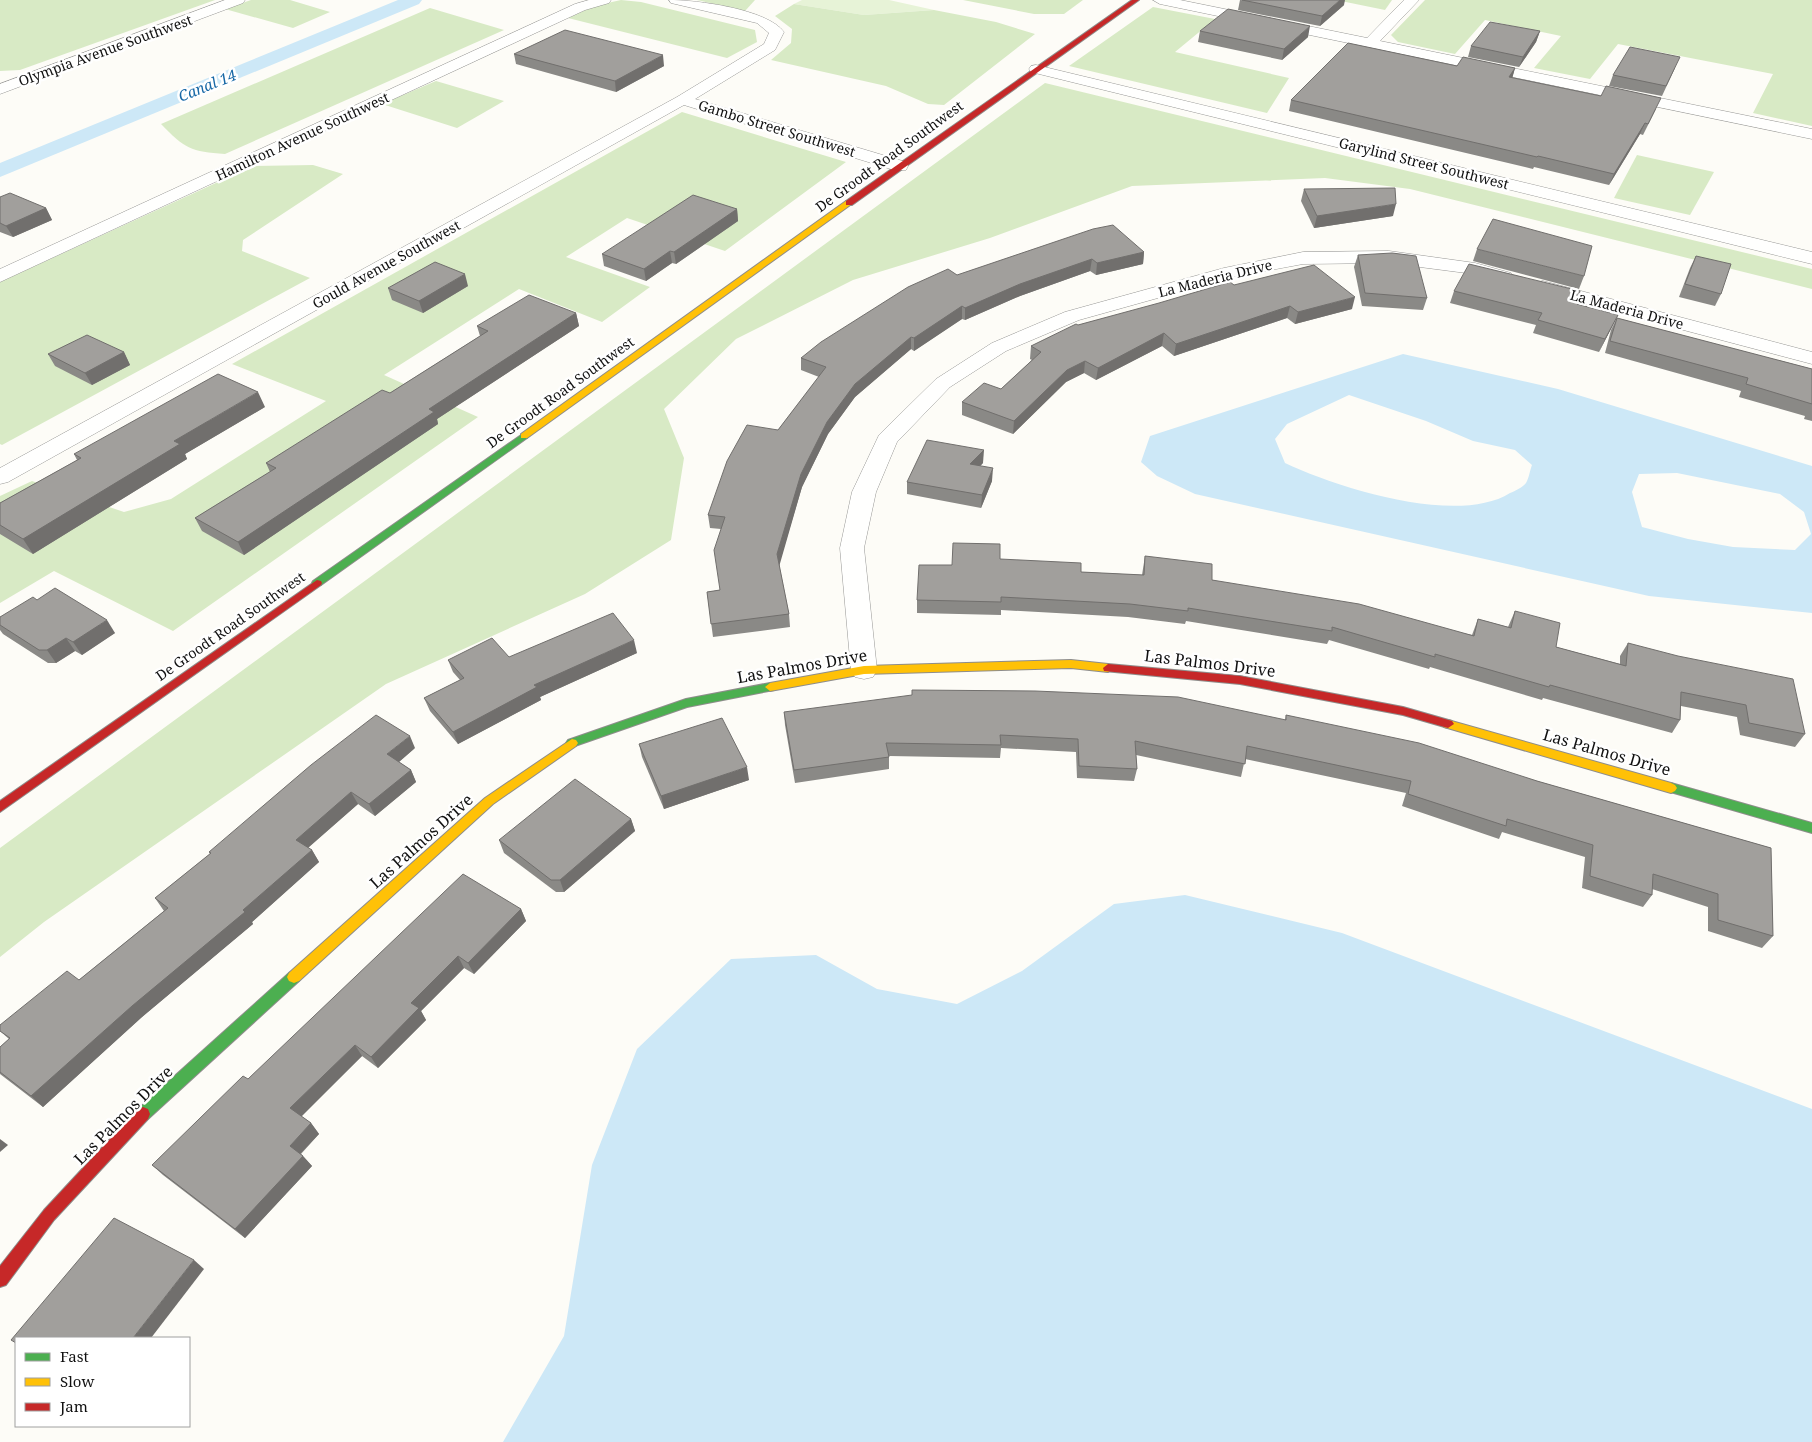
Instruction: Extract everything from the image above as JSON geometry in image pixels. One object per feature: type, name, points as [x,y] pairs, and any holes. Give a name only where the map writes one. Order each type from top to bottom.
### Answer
[{"type":"street","name":"Olympia Avenue Southwest","points":[[4,85],[238,0]]},
{"type":"street","name":"Hamilton Avenue Southwest","points":[[0,276],[571,12],[604,0]]},
{"type":"street","name":"Gould Avenue Southwest","points":[[0,477],[682,100],[770,47],[777,32],[762,20],[676,0]]},
{"type":"street","name":"De Groodt Road Southwest","points":[[0,807],[488,462],[1036,69],[1136,0]]},
{"type":"street","points":[[1160,0],[1812,134]]},
{"type":"street","points":[[1369,44],[1412,0]]},
{"type":"street","name":"Garylind Street Southwest","points":[[1036,69],[1812,258]]},
{"type":"street","name":"Gambo Street Southwest","points":[[682,100],[900,166]]},
{"type":"street","name":"La Maderia Drive","points":[[864,670],[852,548],[864,492],[887,440],[943,383],[999,347],[1072,316],[1231,272],[1303,258],[1389,257],[1475,269],[1812,358]]},
{"type":"street","name":"Las Palmos Drive","points":[[0,1279],[49,1215],[146,1111],[489,802],[575,741],[686,703],[864,670],[1071,664],[1240,680],[1403,711],[1812,828]]},
{"type":"green space","points":[[0,0],[215,0],[20,70],[0,71]]},
{"type":"green space","points":[[251,0],[290,0],[330,12],[293,28],[225,9]]},
{"type":"green space","points":[[621,0],[641,2],[755,30],[757,42],[727,58],[568,18],[594,6]]},
{"type":"green space","points":[[697,0],[755,0],[745,11]]},
{"type":"green space","points":[[802,0],[889,0],[934,10],[864,15],[794,4]]},
{"type":"green space","points":[[963,0],[1083,0],[1064,14],[1034,14]]},
{"type":"green space","points":[[1336,0],[1392,0],[1385,10]]},
{"type":"green space","points":[[1425,0],[1812,0],[1812,126],[1753,113],[1773,74],[1618,44],[1590,79],[1534,68],[1561,36],[1485,20],[1455,54],[1398,42],[1391,35]]},
{"type":"green space","points":[[794,4],[864,15],[934,10],[996,22],[1035,34],[944,105],[928,104],[886,86],[771,60],[791,43],[792,29],[775,16]]},
{"type":"green space","points":[[1153,7],[1215,19],[1175,52],[1289,78],[1267,113],[1069,66]]},
{"type":"green space","points":[[430,8],[504,30],[225,154],[204,152],[182,144],[161,124]]},
{"type":"green space","points":[[436,81],[504,101],[457,128],[382,104]]},
{"type":"green space","points":[[1045,83],[1812,269],[1812,289],[1410,189],[1325,178],[1132,186],[990,238],[853,280],[736,339],[664,409],[684,458],[671,540],[585,594],[386,684],[44,922],[0,957],[0,848]]},
{"type":"green space","points":[[682,112],[846,162],[725,251],[627,218],[566,257],[650,287],[602,322],[519,289],[384,375],[478,417],[173,631],[54,571],[0,603],[0,496],[32,481],[124,512],[171,499],[326,401],[232,364]]},
{"type":"green space","points":[[1637,155],[1714,172],[1690,215],[1614,198]]},
{"type":"green space","points":[[313,165],[343,174],[243,240],[242,251],[310,278],[2,445],[0,444],[0,282],[253,166]]},
{"type":"water","points":[[1403,354],[1558,389],[1812,466],[1812,613],[1649,596],[1195,494],[1157,476],[1141,462],[1150,436]],"holes":[[[1349,395],[1426,421],[1473,441],[1515,450],[1532,465],[1527,481],[1516,490],[1488,502],[1460,506],[1430,505],[1366,492],[1335,483],[1285,463],[1275,439],[1287,424]],[[1677,473],[1780,494],[1804,512],[1811,534],[1795,550],[1733,547],[1688,539],[1642,527],[1632,492],[1639,474]]]},
{"type":"water","points":[[1185,895],[1342,933],[1812,1109],[1812,1442],[503,1442],[564,1336],[592,1165],[637,1049],[731,959],[816,955],[877,989],[957,1004],[1022,971],[1114,904]]},
{"type":"building","points":[[1242,0],[1340,0],[1322,16]]},
{"type":"building","points":[[1228,9],[1310,26],[1284,49],[1200,31]]},
{"type":"building","points":[[1490,22],[1540,31],[1523,57],[1471,46]]},
{"type":"building","points":[[565,30],[663,55],[615,81],[514,54]]},
{"type":"building","points":[[1348,43],[1457,66],[1463,57],[1515,68],[1509,77],[1601,96],[1606,86],[1661,98],[1648,124],[1645,123],[1614,174],[1291,100]]},
{"type":"building","points":[[1630,47],[1680,57],[1666,86],[1613,75]]},
{"type":"building","points":[[1395,188],[1396,204],[1317,216],[1304,189]]},
{"type":"building","points":[[10,193],[46,208],[6,226],[0,223],[0,197]]},
{"type":"building","points":[[693,195],[737,209],[674,252],[670,251],[644,269],[602,254]]},
{"type":"building","points":[[1493,219],[1592,246],[1584,276],[1477,249]]},
{"type":"building","points":[[1113,225],[1144,252],[1097,263],[1092,259],[1020,284],[965,308],[962,306],[914,338],[911,337],[855,384],[827,422],[801,474],[777,554],[789,614],[711,624],[707,592],[720,590],[714,550],[725,517],[708,515],[727,461],[747,425],[778,430],[826,367],[801,358],[821,342],[908,287],[948,269],[957,275],[1093,229]]},
{"type":"building","points":[[1392,253],[1416,256],[1427,298],[1365,293],[1358,255]]},
{"type":"building","points":[[1696,256],[1731,264],[1721,294],[1685,284]]},
{"type":"building","points":[[435,262],[465,274],[419,301],[388,288]]},
{"type":"building","points":[[1469,264],[1580,291],[1577,304],[1618,315],[1605,339],[1538,320],[1542,313],[1454,291]]},
{"type":"building","points":[[1314,265],[1355,297],[1298,312],[1290,306],[1176,344],[1164,333],[1098,368],[1085,361],[1067,370],[1014,421],[962,402],[984,383],[1001,389],[1041,352],[1031,346],[1076,324],[1159,303],[1230,282],[1234,285]]},
{"type":"building","points":[[529,295],[576,313],[429,409],[434,412],[238,542],[195,518],[276,468],[266,463],[382,390],[390,393],[488,331],[477,326]]},
{"type":"building","points":[[1617,318],[1812,369],[1812,404],[1746,384],[1748,378],[1610,341]]},
{"type":"building","points":[[87,335],[124,352],[85,373],[48,354]]},
{"type":"building","points":[[218,374],[258,392],[174,441],[180,444],[23,539],[0,525],[0,503],[81,458],[74,454]]},
{"type":"building","points":[[927,440],[984,450],[970,464],[993,468],[982,495],[907,482]]},
{"type":"building","points":[[953,543],[1000,544],[1000,559],[1081,563],[1081,572],[1144,575],[1145,556],[1212,564],[1212,580],[1359,604],[1474,636],[1478,619],[1511,628],[1515,611],[1560,623],[1556,647],[1626,666],[1628,643],[1678,656],[1793,679],[1805,734],[1749,723],[1746,705],[1681,692],[1680,720],[1550,685],[1549,687],[1435,654],[1435,657],[1332,627],[1332,631],[1188,608],[1188,611],[1130,604],[1001,597],[1001,602],[917,600],[919,565],[952,565]]},
{"type":"building","points":[[55,588],[107,620],[73,642],[66,638],[47,650],[39,650],[0,625],[0,617],[33,597],[37,600]]},
{"type":"building","points":[[613,613],[634,640],[534,685],[537,687],[453,732],[424,698],[464,678],[448,660],[492,638],[509,657]]},
{"type":"building","points":[[912,690],[1035,691],[1178,697],[1286,720],[1286,715],[1419,743],[1537,781],[1771,848],[1773,936],[1718,920],[1718,894],[1653,874],[1652,895],[1590,876],[1593,845],[1507,819],[1506,826],[1408,794],[1411,781],[1247,746],[1245,764],[1135,741],[1137,769],[1079,766],[1078,739],[1000,735],[1001,745],[886,743],[889,757],[794,770],[784,712],[912,695]]},
{"type":"building","points":[[376,715],[410,736],[387,754],[411,770],[369,804],[351,792],[296,840],[312,850],[243,910],[245,912],[132,1006],[31,1096],[0,1072],[0,1047],[10,1038],[0,1031],[0,1025],[67,971],[79,980],[168,908],[155,898],[211,853],[209,852],[311,765]]},
{"type":"building","points":[[722,718],[747,767],[661,796],[639,744]]},
{"type":"building","points":[[575,779],[631,819],[560,880],[551,880],[499,840]]},
{"type":"building","points":[[463,874],[521,909],[468,963],[458,956],[411,1003],[419,1008],[371,1057],[355,1045],[290,1108],[311,1123],[290,1146],[303,1156],[235,1229],[152,1165],[243,1076],[248,1079]]},
{"type":"building","points":[[114,1218],[194,1260],[134,1337],[15,1337],[15,1342],[11,1340]]},
{"type":"waterway","name":"Canal 14","points":[[0,171],[413,0]]},
{"type":"traffic: fast","points":[[317,583],[524,436]]},
{"type":"traffic: fast","points":[[572,743],[686,703],[770,687]]},
{"type":"traffic: fast","points":[[1671,788],[1812,828]]},
{"type":"traffic: fast","points":[[143,1114],[294,977]]},
{"type":"traffic: slow","points":[[524,436],[849,203]]},
{"type":"traffic: slow","points":[[770,687],[864,670],[1071,664],[1108,668]]},
{"type":"traffic: slow","points":[[1448,724],[1671,788]]},
{"type":"traffic: slow","points":[[294,977],[489,801],[572,743]]},
{"type":"traffic: jam","points":[[849,203],[1136,0]]},
{"type":"traffic: jam","points":[[0,807],[317,583]]},
{"type":"traffic: jam","points":[[1108,668],[1240,680],[1403,711],[1448,724]]},
{"type":"traffic: jam","points":[[0,1279],[49,1215],[143,1114]]}]
